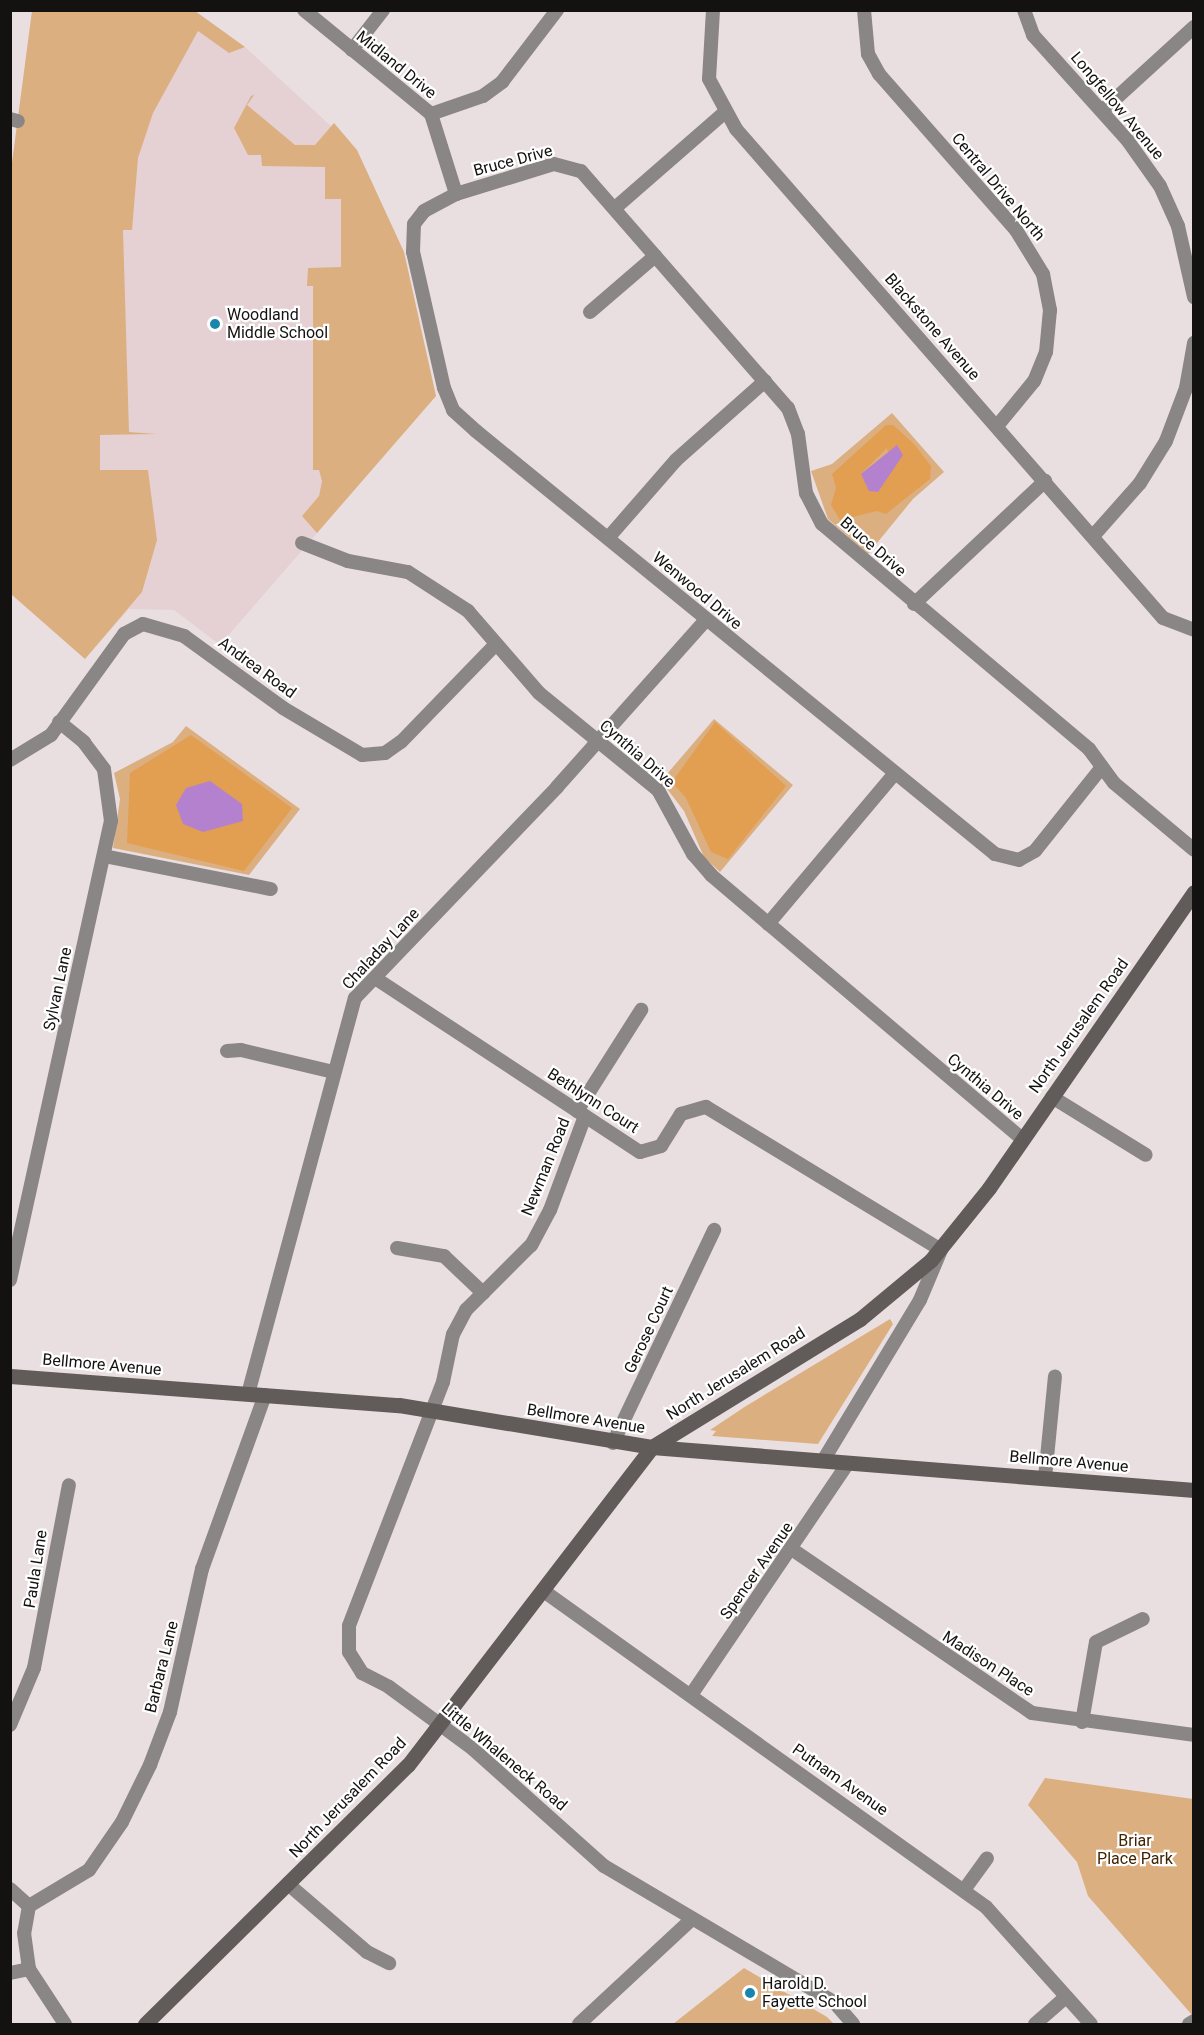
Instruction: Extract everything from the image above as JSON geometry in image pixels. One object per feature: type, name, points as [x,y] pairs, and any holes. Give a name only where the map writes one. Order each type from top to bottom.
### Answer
[{"type":"main road","name":"North Jerusalem Road","points":[[145,2025],[408,1765],[545,1592],[652,1447],[860,1319],[941,1250],[1023,1140],[1194,892]]},
{"type":"main road","name":"Bellmore Avenue","points":[[10,1376],[265,1395],[431,1411],[613,1443],[652,1447],[1194,1491]]},
{"type":"street","name":"Midland Drive","points":[[304,10],[431,114],[456,194]]},
{"type":"street","points":[[352,50],[383,10]]},
{"type":"street","points":[[431,114],[483,96],[502,82],[557,10]]},
{"type":"street","name":"Blackstone Avenue","points":[[713,10],[707,68],[724,113],[1094,535],[1163,618],[1194,630]]},
{"type":"street","name":"Central Drive North","points":[[864,10],[868,54],[879,74],[1016,230],[1042,274],[1050,310],[1046,352],[1034,381],[997,426]]},
{"type":"street","name":"Longfellow Avenue","points":[[1024,10],[1033,34],[1102,111],[1160,186],[1178,226],[1194,297]]},
{"type":"street","points":[[1102,111],[1194,27]]},
{"type":"street","points":[[615,208],[724,113]]},
{"type":"street","name":"Bruce Drive","points":[[456,194],[569,164],[615,208],[765,381],[794,421],[806,493],[822,524],[914,604],[1089,749],[1102,767],[1194,850]]},
{"type":"street","name":"Wenwood Drive","points":[[456,194],[424,211],[412,236],[450,404],[476,431],[995,854],[1019,860],[1035,851],[1102,767]]},
{"type":"street","points":[[590,312],[655,256]]},
{"type":"street","points":[[1094,535],[1140,483],[1166,441],[1186,388],[1194,343]]},
{"type":"street","points":[[608,538],[676,460],[765,381]]},
{"type":"street","points":[[914,604],[1045,481]]},
{"type":"street","name":"Cynthia Drive","points":[[302,543],[329,556],[425,579],[468,611],[539,693],[658,790],[701,866],[1023,1140]]},
{"type":"street","name":"Chaladay Lane","points":[[248,1394],[351,1006],[598,742],[706,620]]},
{"type":"street","name":"Andrea Road","points":[[10,760],[39,747],[124,634],[143,624],[159,625],[184,636],[348,751],[376,755],[401,742],[496,644]]},
{"type":"street","name":"Sylvan Lane","points":[[10,1280],[17,1225],[111,821],[108,780],[93,752],[59,722]]},
{"type":"street","points":[[768,924],[895,773]]},
{"type":"street","points":[[104,856],[271,889]]},
{"type":"street","name":"Bethlynn Court","points":[[375,978],[640,1152],[650,1152],[681,1114],[706,1107],[941,1250]]},
{"type":"street","name":"Newman Road","points":[[431,1411],[453,1334],[465,1310],[531,1245],[550,1210],[581,1113],[640,1010]]},
{"type":"street","points":[[227,1052],[242,1050],[333,1072]]},
{"type":"street","points":[[1052,1097],[1146,1155]]},
{"type":"street","name":"Gerose Court","points":[[613,1443],[714,1230]]},
{"type":"street","points":[[397,1248],[444,1256],[483,1293]]},
{"type":"street","points":[[823,1461],[920,1300],[941,1250]]},
{"type":"street","points":[[1045,1478],[1055,1376]]},
{"type":"street","name":"Barbara Lane","points":[[29,1906],[89,1870],[122,1822],[150,1765],[170,1712],[202,1569],[265,1395]]},
{"type":"street","name":"Little Whaleneck Road","points":[[431,1411],[349,1626],[350,1652],[362,1673],[440,1723],[604,1866],[834,2002],[854,2025]]},
{"type":"street","name":"Spencer Avenue","points":[[691,1695],[793,1550],[848,1463]]},
{"type":"street","name":"Paula Lane","points":[[10,1725],[34,1668],[69,1485]]},
{"type":"street","name":"Madison Place","points":[[793,1550],[1008,1700],[1046,1717],[1194,1735]]},
{"type":"street","name":"Putnam Avenue","points":[[545,1592],[986,1907],[1091,2025]]},
{"type":"street","points":[[1082,1722],[1096,1642],[1143,1619]]},
{"type":"street","points":[[964,1890],[987,1858]]},
{"type":"street","name":"North Jerusalem Road","points":[[288,1884],[368,1952],[389,1963]]},
{"type":"street","points":[[10,1889],[29,1906],[24,1933],[29,1969],[65,2025]]},
{"type":"street","points":[[579,2025],[692,1919]]},
{"type":"street","points":[[10,1973],[29,1969]]},
{"type":"street","points":[[1035,2025],[1066,1997]]},
{"type":"street","points":[[1189,2025],[1194,2021]]},
{"type":"shaded area","name":"Woodland Middle School","points":[[32,11],[195,11],[245,47],[357,150],[404,252],[436,396],[220,645],[174,610],[129,609],[85,659],[11,594],[10,178]]},
{"type":"shaded area","points":[[886,425],[893,425],[914,444],[931,466],[930,479],[886,514],[877,511],[840,520],[831,505],[836,488],[832,474]],"holes":[[[887,448],[892,469],[881,481],[861,474]]]},
{"type":"shaded area","points":[[897,445],[903,455],[878,492],[869,491],[861,474]]},
{"type":"shaded area","points":[[715,722],[786,786],[728,859],[711,852],[686,798],[672,782]]},
{"type":"shaded area","points":[[191,735],[292,808],[244,871],[127,843],[130,773]]},
{"type":"shaded area","points":[[210,781],[242,804],[243,821],[203,832],[183,824],[176,805],[186,788]]},
{"type":"green space","points":[[32,11],[195,11],[245,47],[229,53],[198,31],[153,113],[138,158],[132,230],[123,230],[129,432],[157,434],[100,435],[100,470],[148,470],[157,540],[142,592],[85,659],[11,594],[10,178]]},
{"type":"green space","points":[[254,95],[247,105],[295,145],[315,145],[334,123],[357,150],[404,252],[436,396],[317,533],[302,516],[319,496],[322,481],[319,470],[313,470],[313,286],[307,286],[308,268],[341,267],[341,199],[325,199],[325,167],[262,166],[261,155],[248,155],[234,128],[251,96]]},
{"type":"green space","points":[[892,413],[944,472],[913,499],[868,554],[828,519],[811,471],[832,464]]},
{"type":"green space","points":[[714,719],[793,785],[720,872],[704,857],[684,811],[661,781]]},
{"type":"green space","points":[[186,726],[300,809],[249,875],[113,848],[120,799],[114,773],[173,742]]},
{"type":"green space","points":[[890,1319],[893,1324],[818,1444],[712,1436],[716,1431],[710,1430],[746,1406]]},
{"type":"green space","name":"Briar Place Park","points":[[1045,1778],[1193,1799],[1192,2015],[1088,1896],[1077,1862],[1028,1805]]},
{"type":"green space","name":"Harold D. Fayette School","points":[[744,1968],[827,2017],[834,2024],[673,2024]]},
{"type":"place","name":"Woodland Middle School","points":[[215,324]]},
{"type":"place","name":"Harold D. Fayette School","points":[[750,1993]]}]
